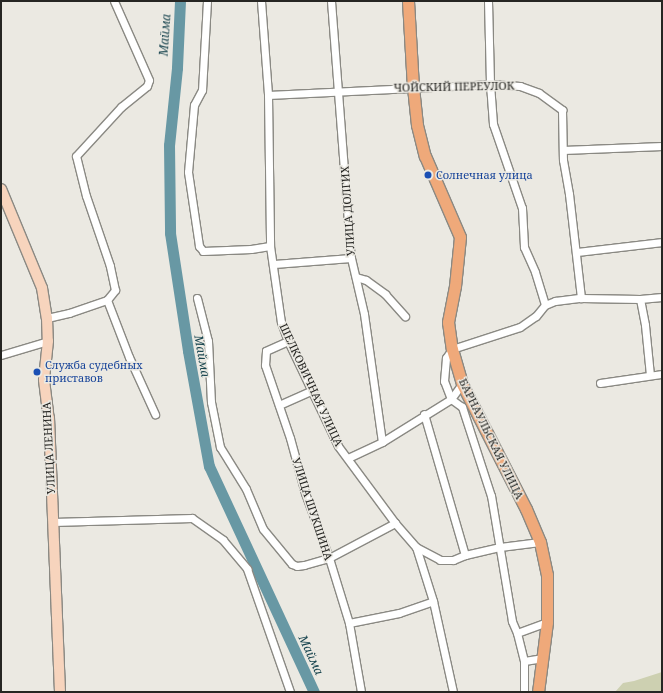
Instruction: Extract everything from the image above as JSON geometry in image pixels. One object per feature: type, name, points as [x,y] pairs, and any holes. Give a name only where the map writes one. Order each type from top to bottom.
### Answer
[{"type":"main road","name":"БАРНАУЛЬСКАЯ УЛИЦА","points":[[408,1],[413,87],[417,125],[425,156],[460,237],[455,286],[448,322],[452,348],[462,384],[526,509],[540,542],[547,575],[547,622],[538,692]]},
{"type":"street","points":[[47,318],[69,313],[107,300],[115,290],[110,266],[86,196],[76,156],[121,107],[147,86],[149,80],[114,1]]},
{"type":"street","points":[[207,1],[202,90],[194,105],[188,172],[198,246],[203,252],[251,250],[270,246]]},
{"type":"street","name":"ШЕЛКОВИЧНАЯ УЛИЦА","points":[[261,1],[268,95],[270,246],[274,264],[281,322],[288,341],[313,390],[338,446],[395,523],[416,547],[433,601],[453,692]]},
{"type":"street","name":"УЛИЦА ДОЛГИХ","points":[[331,1],[351,258],[364,314],[382,442]]},
{"type":"street","points":[[488,1],[490,84],[493,124],[522,208],[524,247],[535,272],[545,305]]},
{"type":"street","name":"ЧОЙСКИЙ ПЕРЕУЛОК","points":[[268,95],[490,84],[520,86],[539,92],[562,110],[563,160],[577,252],[581,298]]},
{"type":"street","points":[[563,150],[662,146]]},
{"type":"street","name":"УЛИЦА ЛЕНИНА","points":[[1,189],[42,288],[47,318],[48,341],[44,380],[49,418],[60,692]]},
{"type":"street","points":[[577,252],[662,242]]},
{"type":"street","points":[[274,264],[351,258]]},
{"type":"street","points":[[356,277],[366,280],[385,294],[404,316]]},
{"type":"street","points":[[524,692],[524,661],[517,633],[512,621],[491,496],[462,406],[451,399],[444,380],[446,358],[452,348],[520,327],[536,316],[545,305],[555,302],[581,298],[640,299],[662,297]]},
{"type":"street","points":[[197,298],[208,341],[211,402],[220,447],[246,489],[263,529],[292,564],[297,566],[304,565],[329,558],[395,523]]},
{"type":"street","points":[[640,299],[646,325],[650,375]]},
{"type":"street","points":[[107,300],[129,358],[155,414]]},
{"type":"street","points":[[1,355],[48,341]]},
{"type":"street","name":"УЛИЦА ШУКШИНА","points":[[288,341],[266,351],[264,356],[265,365],[305,493],[329,558],[349,623],[361,692]]},
{"type":"street","points":[[600,382],[662,374]]},
{"type":"street","points":[[348,458],[382,442],[424,414],[451,399],[462,384]]},
{"type":"street","points":[[279,406],[313,390]]},
{"type":"street","points":[[424,414],[465,555]]},
{"type":"street","points":[[53,522],[192,518],[223,540],[247,569],[290,692]]},
{"type":"street","points":[[416,547],[440,560],[453,560],[465,555],[500,547],[540,542]]},
{"type":"street","points":[[349,623],[399,613],[433,601]]},
{"type":"street","points":[[517,633],[547,622]]},
{"type":"street","points":[[524,661],[543,658]]},
{"type":"green space","points":[[662,672],[662,692],[615,692],[623,683]]},
{"type":"waterway","name":"Майма","points":[[180,1],[177,68],[169,145],[170,233],[188,351],[209,466],[314,692]]},
{"type":"place","name":"Солнечная улица","points":[[428,175]]},
{"type":"place","name":"Служба судебных приставов","points":[[37,372]]}]
